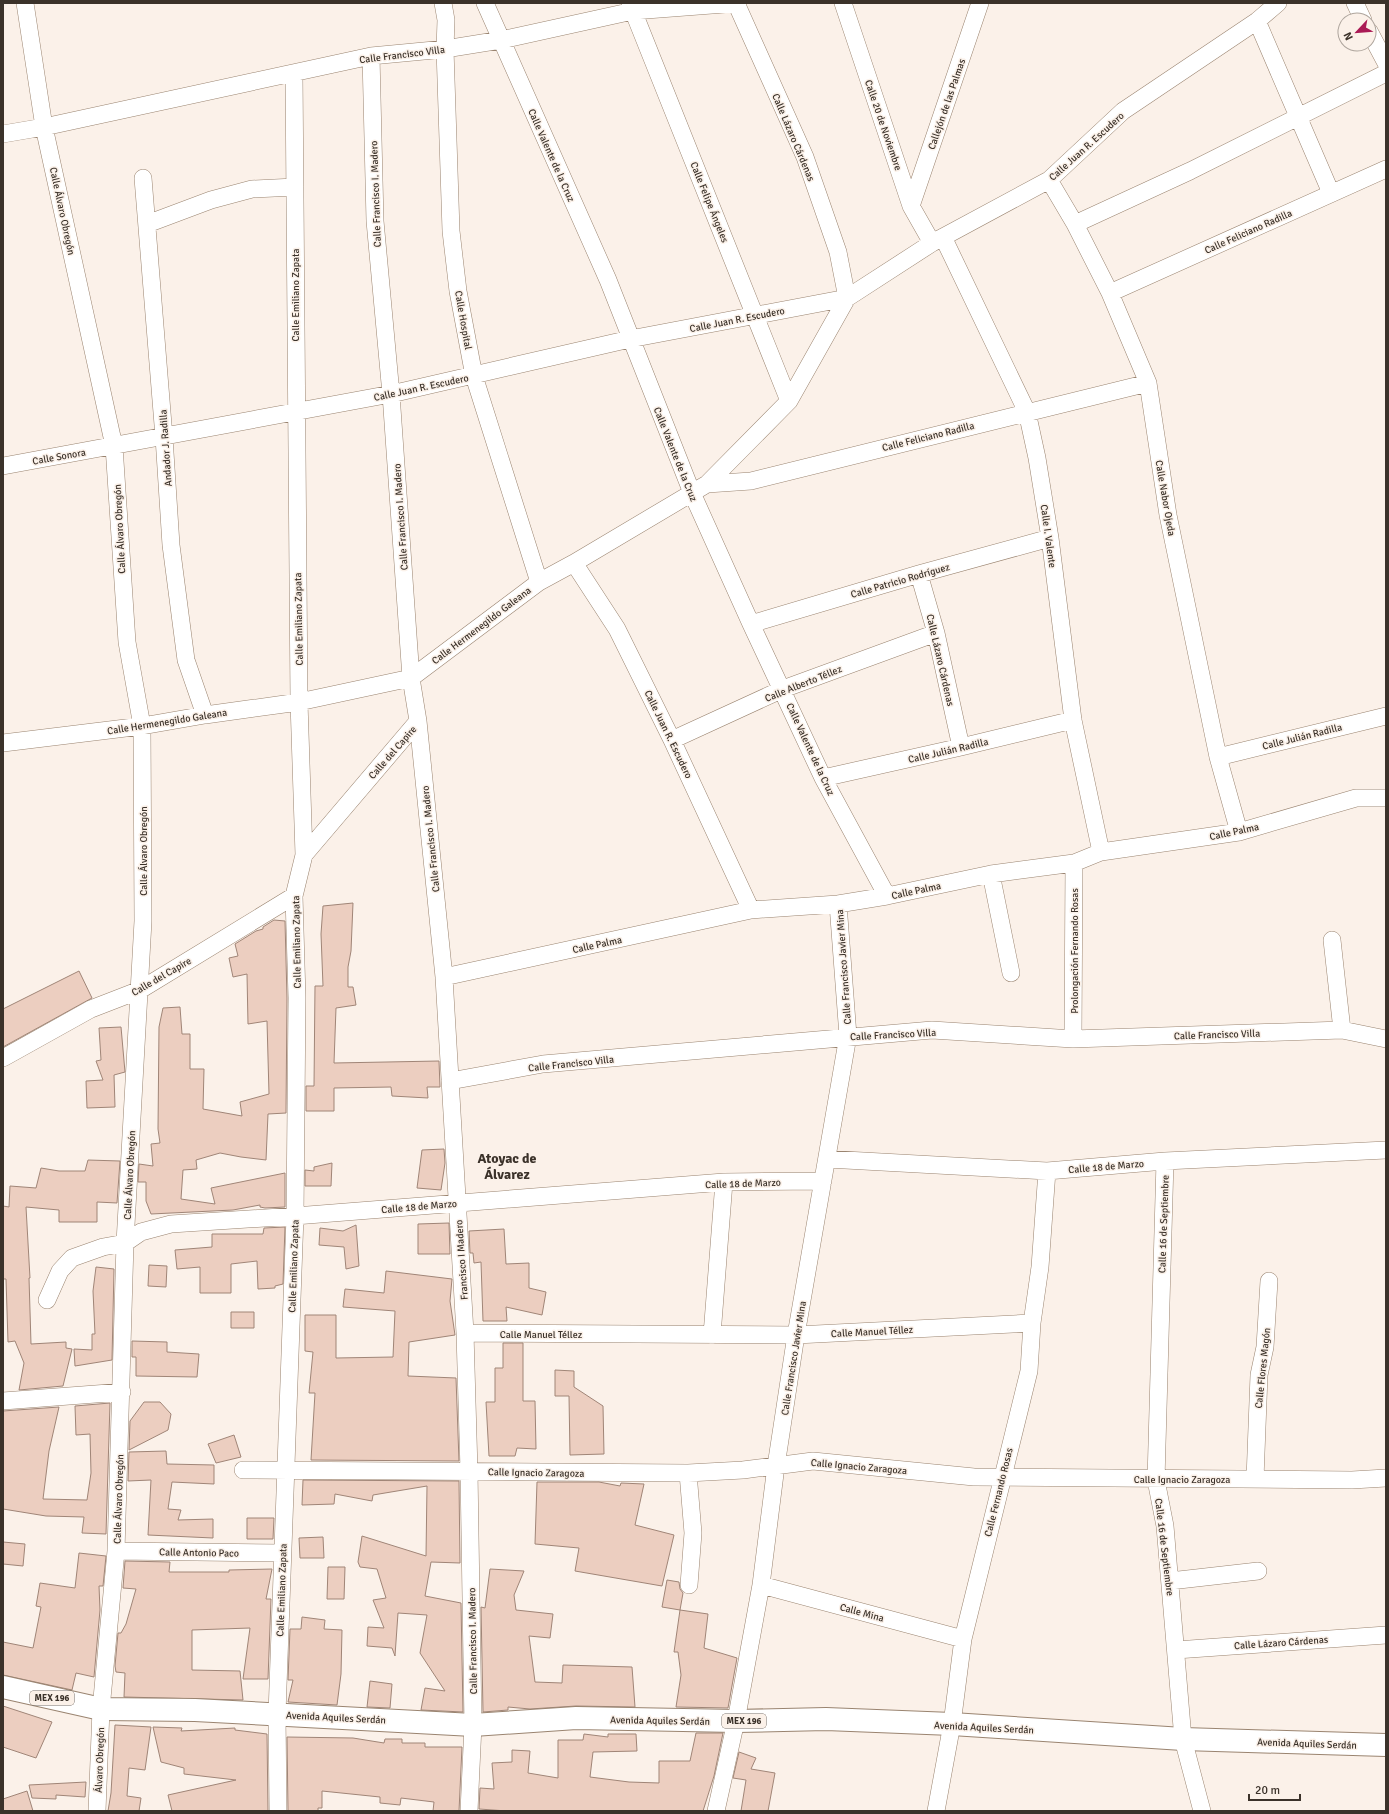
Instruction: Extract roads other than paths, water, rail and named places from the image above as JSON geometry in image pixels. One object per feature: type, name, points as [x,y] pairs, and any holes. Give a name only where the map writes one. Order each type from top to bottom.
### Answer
[{"type":"main road","name":"MEX 196","points":[[3,1687],[101,1709]]},
{"type":"main road","name":"Avenida Aquiles Serdán","points":[[101,1709],[195,1710],[473,1725],[576,1718],[736,1721],[826,1719],[952,1724],[1183,1739],[1386,1745]]},
{"type":"street","name":"Calle Álvaro Obregón","points":[[25,3],[44,127],[114,446],[127,642],[142,726],[143,921],[125,1243],[122,1392],[116,1551],[101,1709]]},
{"type":"street","name":"Calle Hospital","points":[[443,3],[446,20],[445,49],[451,231],[458,291],[474,376],[539,582]]},
{"type":"street","name":"Calle Valente de la Cruz","points":[[485,3],[608,280],[692,493],[751,624],[824,778],[887,896]]},
{"type":"street","name":"Calle Francisco Villa","points":[[3,134],[44,127],[294,74],[371,56],[445,49],[501,40],[631,7],[737,3]]},
{"type":"street","name":"Calle Lázaro Cárdenas","points":[[737,3],[805,157],[838,252],[847,298]]},
{"type":"street","name":"Calle 20 de Noviembre","points":[[843,3],[911,206],[938,240]]},
{"type":"street","name":"Callejón de las Palmas","points":[[911,206],[980,3]]},
{"type":"street","name":"Calle Juan R. Escudero","points":[[114,446],[391,394],[630,339],[847,298],[938,240],[1049,180],[1123,111],[1257,21],[1278,3]]},
{"type":"street","points":[[1354,3],[1359,12]]},
{"type":"street","name":"Calle Felipe Ángeles","points":[[631,7],[756,315],[789,402]]},
{"type":"street","points":[[1257,21],[1331,193]]},
{"type":"street","points":[[1377,46],[1386,63]]},
{"type":"street","name":"Calle Francisco I. Madero","points":[[371,56],[375,222],[391,394],[410,678],[418,722],[444,977]]},
{"type":"street","points":[[1075,224],[1190,171],[1386,73]]},
{"type":"street","name":"Calle Emiliano Zapata","points":[[278,1811],[277,1714],[284,1470],[295,1216],[297,998],[294,896],[304,854],[299,702],[294,74]]},
{"type":"street","name":"Calle Feliciano Radilla","points":[[1110,293],[1386,169]]},
{"type":"street","name":"Andador J. Radilla","points":[[143,178],[164,436],[171,545],[186,660],[205,715]]},
{"type":"street","name":"Calle Nabor Ojeda","points":[[1049,180],[1075,224],[1110,293],[1148,383],[1168,515],[1218,757],[1239,832]]},
{"type":"street","points":[[147,224],[211,200],[252,189],[295,187]]},
{"type":"street","name":"Calle I. Valente","points":[[938,240],[1027,412],[1038,458],[1050,538],[1073,720],[1101,852]]},
{"type":"street","name":"Calle Hermenegildo Galeana","points":[[3,743],[142,726],[205,715],[299,702],[410,678],[539,582],[574,563],[707,484],[789,402],[847,298]]},
{"type":"street","name":"Calle Feliciano Radilla","points":[[707,484],[751,481],[1148,383]]},
{"type":"street","name":"Calle Sonora","points":[[3,466],[114,446]]},
{"type":"street","name":"Calle Patricio Rodríguez","points":[[751,624],[919,574],[1050,538]]},
{"type":"street","name":"Calle Juan R. Escudero","points":[[574,563],[617,629],[672,740],[751,910]]},
{"type":"street","name":"Calle Lázaro Cárdenas","points":[[919,574],[936,633],[961,747]]},
{"type":"street","name":"Calle Alberto Téllez","points":[[672,740],[783,689],[936,633]]},
{"type":"street","name":"Calle Julián Radilla","points":[[1218,757],[1386,716]]},
{"type":"street","name":"Calle Julián Radilla","points":[[824,778],[1073,720]]},
{"type":"street","name":"Calle del Capire","points":[[304,854],[418,722]]},
{"type":"street","name":"Calle Palma","points":[[444,977],[751,910],[838,904],[887,896],[991,874],[1074,863],[1101,852],[1239,832],[1356,798],[1386,798]]},
{"type":"street","name":"Prolongación Fernando Rosas","points":[[1073,1039],[1074,863]]},
{"type":"street","points":[[991,874],[1011,973]]},
{"type":"street","name":"Calle del Capire","points":[[3,1058],[91,1009],[140,990],[294,896]]},
{"type":"street","name":"Calle Francisco Javier Mina","points":[[716,1811],[736,1721],[761,1585],[776,1466],[796,1335],[848,1036],[838,904]]},
{"type":"street","points":[[1332,940],[1342,1030]]},
{"type":"street","name":"Francisco I Madero","points":[[444,977],[465,1333],[470,1471]]},
{"type":"street","name":"Calle Francisco Villa","points":[[450,1081],[543,1064],[848,1036],[932,1030],[1073,1039],[1342,1030],[1386,1040]]},
{"type":"street","name":"Calle 18 de Marzo","points":[[827,1159],[1047,1171],[1165,1161],[1386,1150]]},
{"type":"street","name":"Calle 16 de Septiembre","points":[[1165,1161],[1156,1480],[1164,1526],[1170,1581],[1183,1739],[1202,1811]]},
{"type":"street","name":"Calle Fernando Rosas","points":[[936,1811],[952,1724],[963,1639],[1029,1371],[1032,1322],[1040,1267],[1047,1171]]},
{"type":"street","name":"Calle 18 de Marzo","points":[[47,1300],[60,1271],[72,1258],[103,1247],[125,1243],[141,1232],[171,1224],[295,1216],[724,1182],[823,1181]]},
{"type":"street","points":[[712,1335],[724,1182]]},
{"type":"street","name":"Calle Flores Magón","points":[[1255,1479],[1259,1375],[1265,1347],[1269,1281]]},
{"type":"street","name":"Calle Manuel Téllez","points":[[465,1333],[796,1335],[1032,1322]]},
{"type":"street","points":[[3,1401],[122,1392]]},
{"type":"street","name":"Calle Ignacio Zaragoza","points":[[243,1470],[688,1473],[776,1466],[813,1461],[974,1477],[1002,1476],[1156,1480],[1352,1480],[1386,1478]]},
{"type":"street","name":"Calle Francisco I. Madero","points":[[469,1811],[473,1725],[470,1471]]},
{"type":"street","points":[[688,1473],[693,1533],[689,1585]]},
{"type":"street","name":"Calle Antonio Paco","points":[[116,1551],[282,1553]]},
{"type":"street","points":[[1170,1581],[1258,1571]]},
{"type":"street","name":"Calle Mina","points":[[761,1585],[963,1639]]},
{"type":"street","name":"Calle Lázaro Cárdenas","points":[[1176,1650],[1386,1635]]},
{"type":"street","name":"Álvaro Obregón","points":[[97,1811],[101,1709]]},
{"type":"district","name":"Atoyac de Álvarez","points":[[507,1166]]}]
